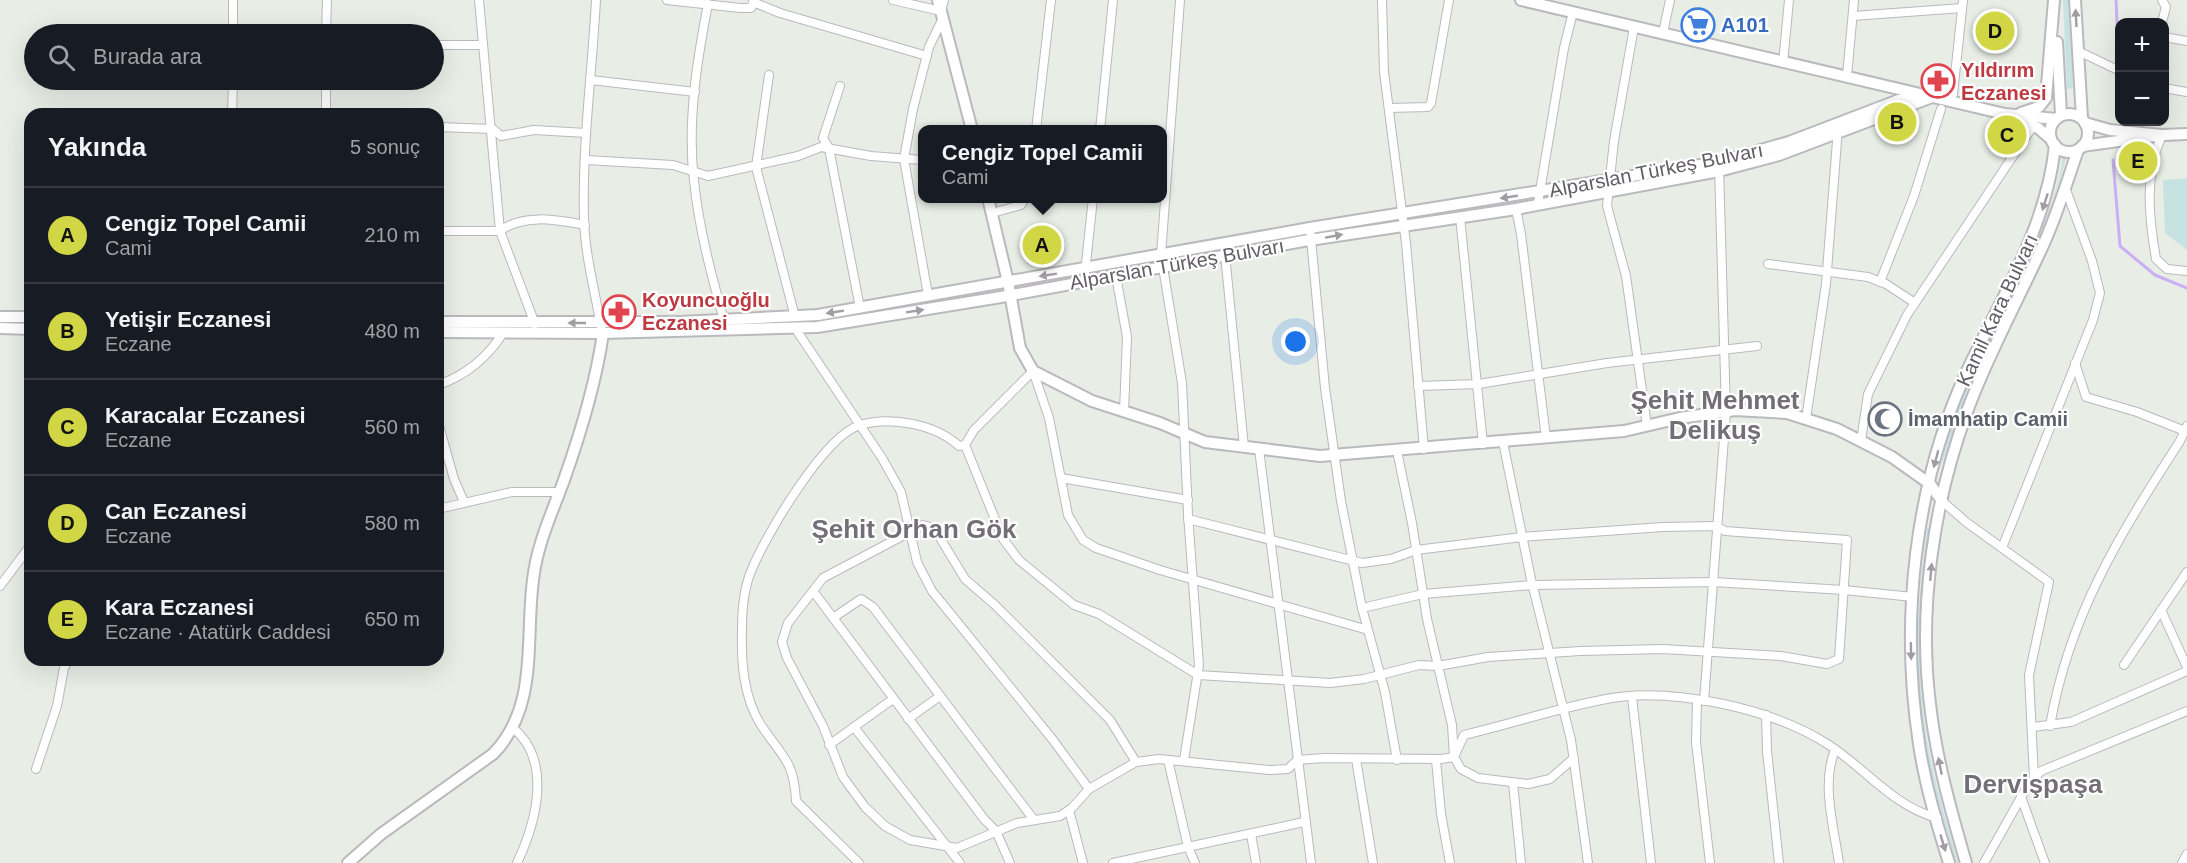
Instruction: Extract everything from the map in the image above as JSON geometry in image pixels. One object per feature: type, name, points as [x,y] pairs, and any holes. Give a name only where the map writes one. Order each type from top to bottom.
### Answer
[{"type":"main road","points":[[1521,0],[2005,114],[2033,126],[2064,151],[2162,135],[2187,134]]},
{"type":"main road","points":[[2018,114],[2039,107],[2046,98],[2054,0]]},
{"type":"main road","points":[[2053,142],[2051,127],[2058,117],[2054,0]]},
{"type":"main road","points":[[2075,0],[2083,121],[2087,135],[2080,148]]},
{"type":"main road","points":[[942,7],[971,125]]},
{"type":"main road","name":"Alparslan Türkeş Bulvarı","points":[[795,322],[817,327],[1224,257],[1402,220],[1539,198],[1609,192],[1719,166],[1779,155],[1838,129],[1932,97]]},
{"type":"main road","points":[[2005,114],[2058,117],[2070,114],[2110,130],[2162,135]]},
{"type":"main road","name":"Kamil Kara Bulvarı","points":[[1949,863],[1923,766],[1914,710],[1911,645],[1919,538],[1930,484],[1948,420],[1963,380],[2043,207],[2051,180],[2053,142]]},
{"type":"main road","name":"Kamil Kara Bulvarı","points":[[1966,863],[1942,776],[1929,702],[1928,608],[1933,548],[1942,501],[1967,410],[2045,242],[2080,148]]},
{"type":"main road","name":"Alparslan Türkeş Bulvarı","points":[[444,322],[537,328],[602,328],[795,322],[860,308],[1310,228],[1460,217],[1516,209],[1539,198],[1610,180],[1719,166]]},
{"type":"main road","points":[[989,203],[1011,295],[1020,348],[1033,371],[1092,401],[1205,442],[1320,456],[1624,431],[1726,412],[1787,413],[1837,429],[1892,458],[1930,484],[1942,501]]},
{"type":"main road","points":[[0,317],[24,317]]},
{"type":"main road","points":[[0,328],[24,329]]},
{"type":"main road","name":"Alparslan Türkeş Bulvarı","points":[[444,332],[503,333],[537,328]]},
{"type":"main road","points":[[348,863],[381,834],[493,754],[513,728],[525,695],[532,580],[539,544],[560,492],[596,375],[602,328]]},
{"type":"street","points":[[233,0],[233,24]]},
{"type":"street","points":[[326,24],[327,0]]},
{"type":"street","points":[[479,0],[482,45],[493,129],[500,231],[537,328]]},
{"type":"street","points":[[596,0],[586,133],[585,225],[592,285],[602,328]]},
{"type":"street","points":[[667,0],[740,8],[752,8],[754,1],[780,13],[927,56]]},
{"type":"street","points":[[893,0],[942,7],[927,56],[904,159],[910,205],[928,296]]},
{"type":"street","points":[[1036,125],[1051,0]]},
{"type":"street","points":[[1100,125],[1113,0]]},
{"type":"street","points":[[1167,174],[1180,0]]},
{"type":"street","points":[[1382,0],[1384,72],[1402,220],[1424,449]]},
{"type":"street","points":[[1389,108],[1428,107],[1431,103],[1449,0]]},
{"type":"street","points":[[1663,33],[1670,0]]},
{"type":"street","points":[[1783,63],[1789,0]]},
{"type":"street","points":[[1847,76],[1854,0]]},
{"type":"street","points":[[2162,0],[2166,7],[2164,18]]},
{"type":"street","points":[[708,4],[693,118],[693,171],[701,232],[725,325]]},
{"type":"street","points":[[1853,16],[1962,4],[1953,94]]},
{"type":"street","points":[[1539,198],[1564,48],[1573,12]]},
{"type":"street","points":[[1634,27],[1607,206],[1626,276],[1647,426]]},
{"type":"street","points":[[2169,38],[2187,42]]},
{"type":"street","points":[[444,45],[482,45]]},
{"type":"street","points":[[2078,51],[2115,69]]},
{"type":"street","points":[[769,75],[756,167],[795,322],[901,492],[917,562],[932,591],[1053,740],[1089,789]]},
{"type":"street","points":[[591,80],[696,92]]},
{"type":"street","points":[[840,86],[823,138],[829,148],[860,308]]},
{"type":"street","points":[[2169,89],[2187,92]]},
{"type":"street","points":[[232,108],[233,90]]},
{"type":"street","points":[[326,90],[326,108]]},
{"type":"street","points":[[1881,282],[1914,196],[1941,108]]},
{"type":"street","points":[[1861,441],[1868,394],[1915,303],[2033,126]]},
{"type":"street","points":[[444,127],[493,129],[501,136],[534,130],[586,133]]},
{"type":"street","points":[[1806,419],[1827,271],[1838,129]]},
{"type":"street","points":[[2162,135],[2154,153],[2148,210],[2156,260],[2167,269],[2187,271]]},
{"type":"street","points":[[586,160],[673,165],[708,176],[756,167],[798,156],[821,147],[871,156],[918,160]]},
{"type":"street","points":[[1710,863],[1696,742],[1708,653],[1726,412],[1719,166]]},
{"type":"street","points":[[2002,548],[2093,320],[2100,292],[2082,228],[2065,187]]},
{"type":"street","points":[[992,213],[1022,203]]},
{"type":"street","points":[[1084,282],[1093,203]]},
{"type":"street","points":[[1165,203],[1161,268],[1168,287],[1182,383],[1198,675],[1184,760]]},
{"type":"street","points":[[1516,209],[1546,438]]},
{"type":"street","points":[[1460,217],[1479,384],[1483,444]]},
{"type":"street","points":[[444,231],[500,231],[508,225],[528,220],[557,220],[585,225]]},
{"type":"street","points":[[1310,228],[1334,455],[1362,608],[1380,675],[1397,760]]},
{"type":"street","points":[[1224,244],[1244,447]]},
{"type":"street","points":[[1768,264],[1827,271],[1881,282],[1915,303]]},
{"type":"street","points":[[1116,276],[1127,337],[1124,411]]},
{"type":"street","points":[[444,383],[453,380],[489,354],[503,333]]},
{"type":"street","points":[[1418,386],[1479,384],[1607,363],[1757,346]]},
{"type":"street","points":[[2050,726],[2057,681],[2086,602],[2112,551],[2186,428],[2086,397],[2075,363]]},
{"type":"street","points":[[859,863],[796,801],[795,783],[790,763],[761,725],[752,704],[744,674],[741,628],[743,603],[751,571],[764,545],[814,466],[837,439],[860,425],[913,424],[948,436],[959,446],[965,445],[974,430],[1033,371],[1049,418],[1068,515],[1083,540],[1096,548],[1194,579],[1368,630]]},
{"type":"street","points":[[1503,442],[1522,537],[1574,758],[1588,863]]},
{"type":"street","points":[[444,445],[453,479],[464,502]]},
{"type":"street","points":[[965,445],[1003,539],[1019,560],[1074,605],[1099,614],[1198,675],[1330,683],[1380,675],[1419,665],[1438,666],[1488,657],[1663,649],[1781,656],[1827,664],[1839,659],[1847,540],[1725,531],[1716,526],[1522,537],[1416,550],[1391,559],[1362,563],[1270,542],[1188,519]]},
{"type":"street","points":[[1259,449],[1304,822],[1311,863]]},
{"type":"street","points":[[1397,451],[1423,594],[1452,725],[1454,757],[1461,769],[1478,778],[1528,784],[1550,779],[1574,758]]},
{"type":"street","points":[[1061,478],[1188,500]]},
{"type":"street","points":[[444,507],[512,492],[560,492]]},
{"type":"street","points":[[1942,501],[2049,582],[2030,675],[2034,779]]},
{"type":"street","points":[[1136,762],[1110,720],[995,605],[965,579],[934,528],[923,525],[823,578],[788,623],[782,642],[823,726],[843,777],[865,807],[885,826],[910,840],[957,848],[996,831],[1034,820],[1060,816],[1089,789],[1136,762],[1168,759],[1269,770],[1288,769],[1298,760],[1436,760],[1454,757]]},
{"type":"street","points":[[0,586],[24,554]]},
{"type":"street","points":[[2124,665],[2187,572]]},
{"type":"street","points":[[1362,608],[1423,594],[1533,585],[1713,582],[1844,590],[1913,597]]},
{"type":"street","points":[[813,591],[984,819],[996,831],[1010,863]]},
{"type":"street","points":[[833,618],[861,599],[873,606],[1034,820]]},
{"type":"street","points":[[2033,727],[2071,722],[2187,669],[2161,610]]},
{"type":"street","points":[[36,769],[57,706],[65,666]]},
{"type":"street","points":[[908,719],[940,696]]},
{"type":"street","points":[[1454,757],[1464,735],[1603,699],[1632,697],[1701,701],[1766,715],[1835,750],[1866,772],[1895,799],[1917,813],[1937,818]]},
{"type":"street","points":[[1632,697],[1651,863]]},
{"type":"street","points":[[829,745],[893,699]]},
{"type":"street","points":[[1984,863],[2021,797],[2041,771],[2187,711]]},
{"type":"street","points":[[1766,715],[1767,751],[1779,863]]},
{"type":"street","points":[[854,727],[945,847],[960,863]]},
{"type":"street","points":[[513,728],[529,748],[538,785],[536,802],[517,863]]},
{"type":"street","points":[[1835,750],[1830,763],[1830,797],[1839,863]]},
{"type":"street","points":[[1168,759],[1188,847],[1195,863]]},
{"type":"street","points":[[1356,759],[1373,863]]},
{"type":"street","points":[[1436,760],[1441,814],[1450,863]]},
{"type":"street","points":[[1513,783],[1521,863]]},
{"type":"street","points":[[2021,797],[2044,863]]},
{"type":"street","points":[[1069,810],[1083,863]]},
{"type":"street","points":[[1113,863],[1304,822]]},
{"type":"street","points":[[1251,834],[1256,863]]},
{"type":"street","points":[[2181,863],[2187,854]]},
{"type":"shaded area","points":[[2063,0],[2068,0],[2073,88],[2067,89]]},
{"type":"shaded area","points":[[2063,155],[2067,156],[2044,228],[1967,392],[1940,469],[1954,420],[1973,372],[2045,218],[2056,187]]},
{"type":"shaded area","points":[[2187,178],[2187,250],[2165,233],[2163,180]]},
{"type":"shaded area","points":[[1927,528],[1929,528],[1920,631],[1923,708],[1932,767],[1958,863],[1956,863],[1933,780],[1920,704],[1918,628]]},
{"type":"waterway","points":[[2116,0],[2117,18]]},
{"type":"waterway","points":[[2113,160],[2120,246],[2155,275],[2187,288]]},
{"type":"place","name":"A101","points":[[1698,25]]},
{"type":"place","name":"Can Eczanesi","points":[[1995,31]]},
{"type":"place","name":"Yıldırım Eczanesi","points":[[1938,81]]},
{"type":"place","name":"Yetişir Eczanesi","points":[[1897,122]]},
{"type":"place","name":"Karacalar Eczanesi","points":[[2007,135]]},
{"type":"place","name":"Kara Eczanesi","points":[[2138,161]]},
{"type":"place","name":"Cengiz Topel Camii","points":[[1042,245]]},
{"type":"place","name":"Koyuncuoğlu Eczanesi","points":[[619,312]]},
{"type":"place","name":"İmamhatip Camii","points":[[1885,419]]},
{"type":"district","name":"Şehit Mehmet Delikuş","points":[[1715,415]]},
{"type":"district","name":"Şehit Orhan Gök","points":[[914,529]]},
{"type":"district","name":"Dervişpaşa","points":[[2033,784]]}]
